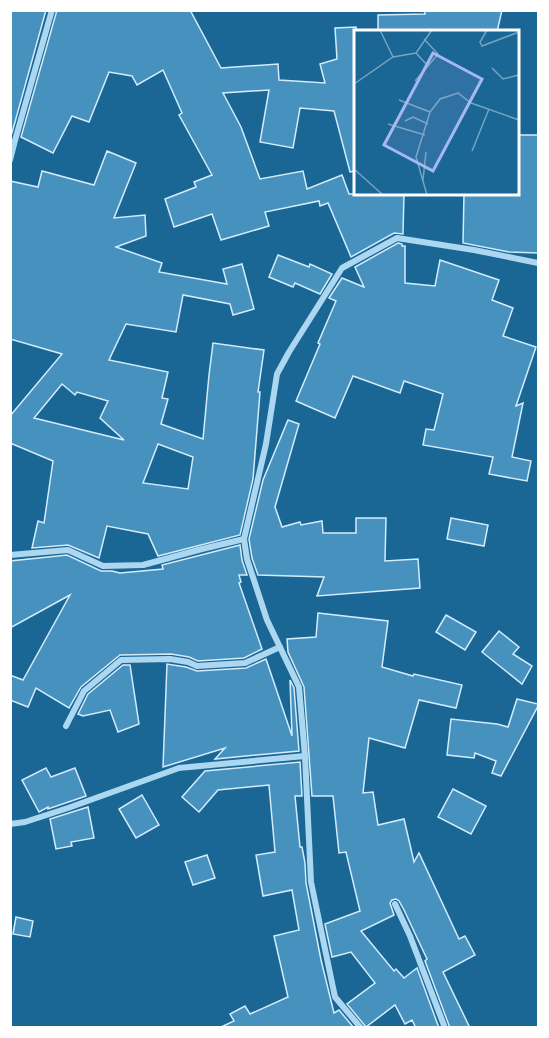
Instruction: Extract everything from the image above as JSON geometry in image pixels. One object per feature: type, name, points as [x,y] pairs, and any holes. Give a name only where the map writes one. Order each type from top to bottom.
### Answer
[{"type":"street","points":[[10,160],[12,143],[52,10]]},
{"type":"street","points":[[361,1028],[335,997],[311,882],[299,687],[267,620],[247,559],[244,539],[267,444],[277,374],[288,352],[342,268],[397,238],[538,263]]},
{"type":"street","points":[[10,555],[68,550],[103,566],[143,566],[244,539]]},
{"type":"street","points":[[66,726],[84,691],[121,660],[170,659],[197,666],[235,664],[245,663],[280,647]]},
{"type":"street","points":[[10,824],[68,808],[179,768],[305,756]]},
{"type":"street","points":[[395,904],[446,1028]]},
{"type":"building","points":[[10,10],[46,10],[12,133],[10,132]]},
{"type":"building","points":[[57,10],[190,10],[221,68],[278,64],[279,80],[325,83],[320,64],[337,59],[335,28],[356,27],[354,30],[354,171],[350,172],[334,111],[300,108],[293,148],[260,142],[269,90],[223,93],[241,127],[260,179],[303,171],[307,189],[342,175],[349,194],[404,195],[403,234],[394,233],[351,257],[328,203],[320,206],[319,201],[265,212],[269,226],[221,240],[212,214],[174,227],[165,199],[196,187],[194,182],[212,175],[179,115],[182,113],[163,70],[137,85],[132,76],[109,72],[89,122],[72,116],[53,153],[21,137]]},
{"type":"building","points":[[424,10],[502,10],[497,30],[378,30],[378,15],[425,14]]},
{"type":"building","points":[[519,135],[538,135],[538,253],[509,252],[463,243],[464,195],[519,195]]},
{"type":"building","points":[[107,151],[136,163],[114,218],[145,215],[146,236],[116,247],[162,263],[159,272],[227,284],[223,269],[242,264],[254,309],[233,315],[230,304],[183,295],[176,332],[126,324],[109,360],[168,372],[162,398],[168,399],[161,424],[203,439],[213,343],[264,350],[258,392],[260,392],[253,479],[240,535],[158,556],[148,534],[107,526],[99,558],[68,545],[32,548],[38,521],[44,523],[53,461],[10,443],[10,416],[62,354],[10,339],[10,181],[38,187],[42,171],[94,185]],"holes":[[[62,384],[75,395],[77,392],[108,401],[100,418],[124,440],[34,418]],[[158,444],[193,457],[188,489],[143,483]]]},
{"type":"building","points":[[398,243],[405,246],[405,283],[435,286],[440,260],[499,280],[492,300],[513,308],[503,336],[536,347],[516,406],[523,403],[512,457],[531,461],[527,481],[489,474],[493,457],[423,445],[426,429],[434,430],[443,394],[404,381],[400,393],[353,376],[335,418],[296,401],[336,301],[329,298],[342,278],[364,287],[355,267]]},
{"type":"building","points":[[278,255],[309,267],[310,264],[332,274],[320,294],[295,283],[293,287],[269,277]]},
{"type":"building","points":[[288,420],[299,424],[275,507],[282,527],[300,522],[301,525],[322,521],[323,533],[356,533],[356,518],[386,518],[385,561],[418,559],[420,588],[317,596],[324,577],[258,575],[249,539],[263,480]]},
{"type":"building","points":[[451,518],[488,525],[484,546],[447,539]]},
{"type":"building","points":[[240,545],[247,575],[239,575],[241,582],[239,583],[262,649],[244,658],[198,661],[171,654],[120,655],[81,687],[69,708],[36,688],[28,707],[10,700],[10,675],[23,680],[70,595],[10,628],[10,561],[67,555],[101,571],[120,573],[163,569],[162,565]]},
{"type":"building","points":[[318,613],[388,621],[382,667],[413,676],[414,674],[462,685],[456,708],[419,700],[405,748],[369,738],[363,793],[373,792],[378,825],[404,819],[414,862],[419,853],[459,939],[465,936],[475,955],[443,972],[470,1028],[450,1028],[425,961],[427,959],[404,910],[396,899],[390,903],[394,915],[361,931],[394,971],[396,969],[404,978],[417,968],[439,1028],[416,1028],[412,1020],[405,1024],[395,1005],[366,1027],[347,1004],[375,983],[351,952],[332,957],[325,924],[360,911],[346,852],[339,853],[333,796],[312,796],[304,687],[288,652],[287,639],[316,637]]},
{"type":"building","points":[[446,615],[476,632],[465,650],[436,632]]},
{"type":"building","points":[[499,631],[519,647],[513,654],[532,666],[522,684],[482,652]]},
{"type":"building","points":[[266,659],[292,736],[290,680],[294,688],[299,751],[215,759],[225,748],[163,767],[167,664],[197,671],[246,668]]},
{"type":"building","points":[[123,665],[130,665],[139,724],[118,732],[110,710],[83,716],[78,714],[88,694]]},
{"type":"building","points":[[517,699],[538,704],[538,706],[501,776],[492,773],[496,761],[475,753],[474,758],[447,755],[451,719],[508,727]]},
{"type":"building","points":[[300,762],[302,796],[295,796],[300,847],[302,847],[305,863],[306,883],[321,960],[334,1013],[339,1010],[354,1028],[219,1028],[234,1021],[230,1014],[245,1006],[250,1014],[288,997],[274,936],[299,930],[292,890],[263,896],[256,855],[275,852],[269,785],[218,790],[199,812],[182,797],[205,771]]},
{"type":"building","points":[[46,768],[51,777],[75,768],[86,796],[48,809],[48,807],[39,812],[22,780]]},
{"type":"building","points":[[453,789],[486,806],[471,834],[438,817]]},
{"type":"building","points":[[142,795],[159,825],[136,838],[119,809]]},
{"type":"building","points":[[88,807],[94,838],[71,842],[72,846],[56,849],[50,819]]},
{"type":"building","points":[[207,855],[215,878],[193,885],[185,862]]},
{"type":"building","points":[[16,917],[33,921],[30,937],[13,934]]}]
